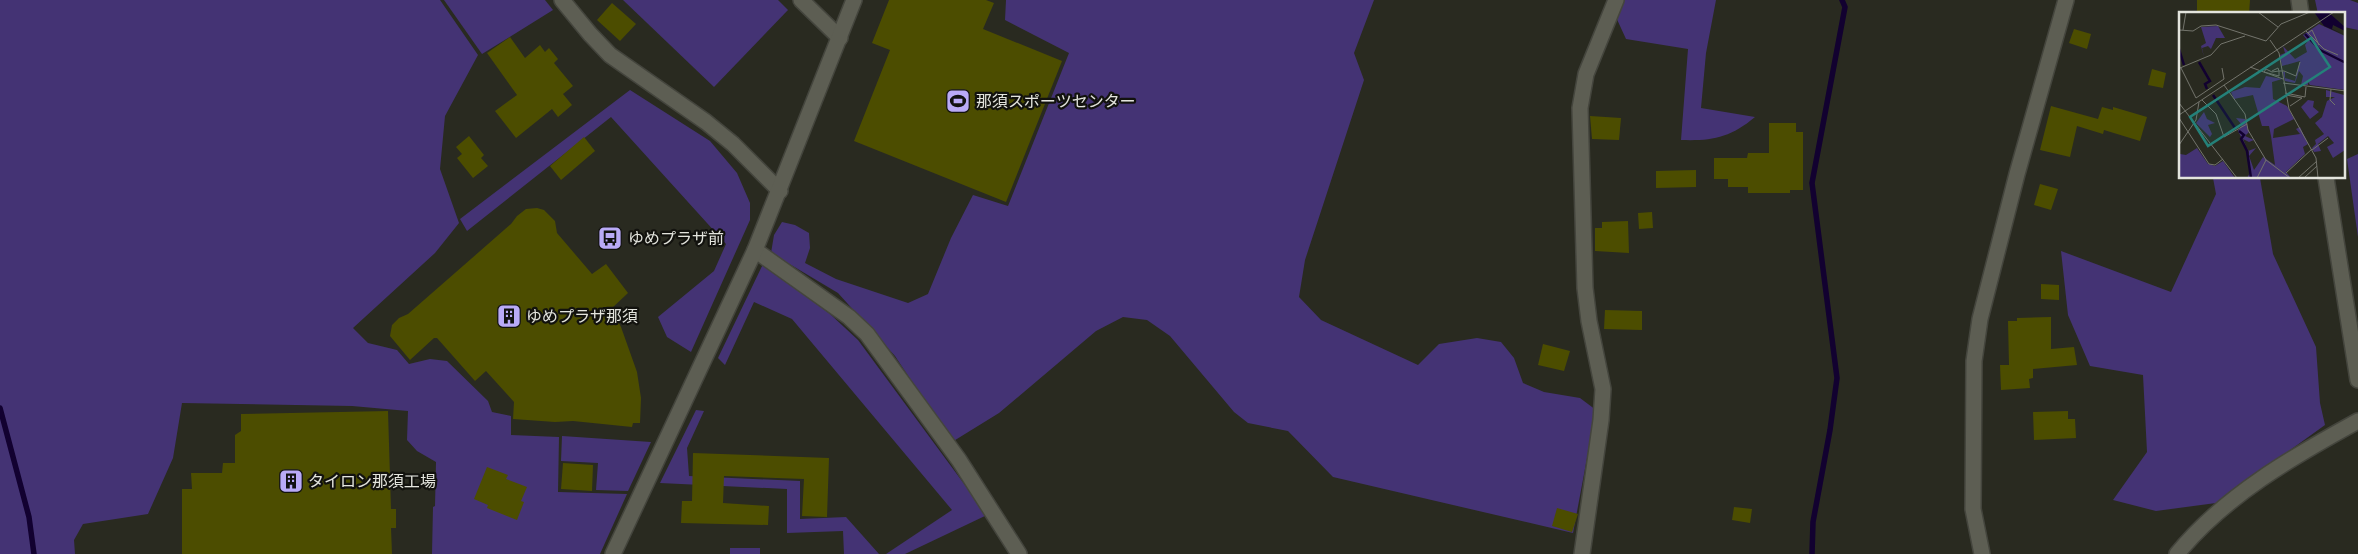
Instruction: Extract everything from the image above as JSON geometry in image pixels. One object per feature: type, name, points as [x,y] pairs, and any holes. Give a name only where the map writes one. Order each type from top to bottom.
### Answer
[{"type":"street","points":[[562,0],[610,55],[706,122],[733,144],[780,192]]},
{"type":"street","points":[[801,0],[840,38]]},
{"type":"street","points":[[613,554],[755,250],[780,192],[854,0]]},
{"type":"street","points":[[1582,554],[1601,420],[1603,389],[1589,321],[1585,288],[1580,108],[1586,74],[1616,0]]},
{"type":"street","points":[[1982,554],[1972,510],[1974,361],[1980,319],[2017,174],[2066,0]]},
{"type":"street","points":[[2326,179],[2358,380]]},
{"type":"street","points":[[755,250],[849,317],[867,334],[959,460],[1019,554]]},
{"type":"street","points":[[2177,554],[2210,519],[2239,496],[2301,452],[2358,421]]},
{"type":"shaded area","points":[[0,0],[440,0],[478,55],[445,116],[440,169],[459,223],[435,253],[353,328],[368,343],[397,350],[409,364],[430,359],[447,361],[488,401],[492,412],[511,416],[511,435],[559,437],[558,492],[627,494],[600,554],[432,554],[436,462],[417,451],[407,440],[408,411],[352,406],[182,403],[173,458],[148,514],[83,524],[74,540],[75,554],[0,554]]},
{"type":"shaded area","points":[[444,0],[545,0],[553,10],[482,54]]},
{"type":"shaded area","points":[[623,0],[778,0],[788,10],[714,87]]},
{"type":"shaded area","points":[[1006,0],[1374,0],[1354,53],[1364,80],[1305,260],[1299,297],[1321,320],[1418,365],[1439,344],[1477,338],[1501,342],[1514,358],[1523,383],[1544,392],[1580,398],[1596,410],[1573,533],[1333,477],[1288,431],[1248,423],[1234,412],[1170,336],[1147,320],[1123,317],[1096,331],[999,413],[952,442],[895,356],[838,293],[771,253],[774,235],[782,222],[795,225],[809,233],[810,248],[805,263],[836,279],[908,303],[928,294],[951,238],[973,195],[1008,206],[1069,53],[1005,20]]},
{"type":"shaded area","points":[[1623,0],[1716,0],[1706,53],[1701,108],[1755,117],[1737,130],[1720,137],[1702,140],[1681,140],[1688,49],[1626,39],[1615,15]]},
{"type":"shaded area","points":[[2315,0],[2350,0],[2358,3],[2358,30],[2346,27],[2346,12],[2318,12]]},
{"type":"shaded area","points":[[630,90],[710,141],[737,173],[750,203],[750,220],[691,352],[667,337],[658,317],[714,271],[726,244],[611,117],[467,231],[460,219]]},
{"type":"shaded area","points":[[2358,154],[2358,237],[2347,159]]},
{"type":"shaded area","points":[[2213,179],[2260,179],[2273,254],[2316,347],[2320,403],[2325,425],[2216,503],[2156,511],[2113,500],[2147,452],[2143,375],[2090,366],[2068,315],[2061,251],[2171,292],[2216,194]]},
{"type":"shaded area","points":[[763,264],[830,314],[858,340],[987,515],[905,554],[886,554],[952,510],[792,319],[754,302],[725,365],[718,358]]},
{"type":"shaded area","points":[[696,410],[704,411],[687,448],[689,476],[800,481],[800,519],[846,517],[879,554],[844,554],[843,531],[787,533],[787,489],[660,483]]},
{"type":"shaded area","points":[[562,436],[651,442],[628,491],[596,490],[598,463],[561,461]]},
{"type":"shaded area","points":[[730,548],[760,548],[760,554],[730,554]]},
{"type":"building","name":"那須スポーツセンター","points":[[889,0],[986,0],[994,3],[983,29],[1062,61],[1006,202],[854,141],[890,50],[872,43]]},
{"type":"building","points":[[2197,0],[2250,0],[2249,12],[2197,12]]},
{"type":"building","points":[[612,3],[636,24],[620,41],[597,20]]},
{"type":"building","points":[[2074,29],[2091,34],[2087,49],[2069,43]]},
{"type":"building","points":[[510,37],[525,58],[540,45],[545,52],[549,48],[558,59],[554,63],[573,86],[563,94],[572,105],[558,117],[552,109],[516,138],[495,111],[517,95],[487,53]]},
{"type":"building","points":[[2152,69],[2166,73],[2163,88],[2148,85]]},
{"type":"building","points":[[2051,106],[2098,119],[2102,107],[2113,110],[2113,107],[2147,117],[2140,141],[2104,130],[2103,134],[2077,126],[2070,157],[2040,150]]},
{"type":"building","points":[[1590,116],[1621,118],[1619,140],[1592,139]]},
{"type":"building","points":[[1769,123],[1796,123],[1796,132],[1803,132],[1803,190],[1790,190],[1790,193],[1748,193],[1748,187],[1728,187],[1728,179],[1714,179],[1714,158],[1747,158],[1748,153],[1769,153]]},
{"type":"building","points":[[469,136],[484,155],[481,158],[488,166],[473,178],[457,158],[462,154],[456,147]]},
{"type":"building","points":[[584,137],[595,151],[561,180],[550,166]]},
{"type":"building","points":[[1696,170],[1696,187],[1656,188],[1656,171]]},
{"type":"building","points":[[2040,184],[2058,189],[2051,210],[2034,205]]},
{"type":"building","name":"ゆめプラザ那須","points":[[537,208],[544,210],[555,221],[557,233],[592,274],[606,264],[628,293],[611,309],[621,327],[637,372],[641,398],[640,423],[633,423],[632,427],[573,421],[555,422],[513,419],[514,402],[486,371],[475,381],[437,338],[434,338],[410,360],[390,336],[392,325],[399,318],[408,314],[511,224],[517,216],[526,209]]},
{"type":"building","points":[[1652,212],[1653,228],[1639,229],[1638,213]]},
{"type":"building","points":[[1628,221],[1629,253],[1595,251],[1595,228],[1602,228],[1602,222]]},
{"type":"building","points":[[2041,284],[2059,285],[2059,300],[2041,299]]},
{"type":"building","points":[[1605,310],[1642,311],[1642,330],[1604,329]]},
{"type":"building","points":[[2051,317],[2051,349],[2074,347],[2077,365],[2033,369],[2033,378],[2029,379],[2030,388],[2001,390],[2000,365],[2009,365],[2008,321],[2017,321],[2017,318]]},
{"type":"building","points":[[1543,344],[1570,351],[1564,371],[1538,365]]},
{"type":"building","name":"タイロン那須工場","points":[[388,411],[391,509],[396,509],[396,528],[391,528],[392,554],[182,554],[182,489],[192,489],[191,473],[222,473],[223,463],[235,463],[235,435],[241,431],[241,414]]},
{"type":"building","points":[[2068,411],[2068,419],[2075,419],[2076,438],[2034,440],[2033,412]]},
{"type":"building","points":[[693,453],[829,458],[827,517],[802,516],[804,479],[724,476],[723,503],[769,506],[768,525],[681,523],[682,501],[692,501]]},
{"type":"building","points":[[563,463],[593,465],[592,491],[561,489]]},
{"type":"building","points":[[487,467],[508,475],[506,479],[527,487],[521,501],[524,502],[517,520],[487,508],[488,505],[474,499]]},
{"type":"building","points":[[1734,507],[1752,509],[1750,523],[1732,520]]},
{"type":"building","points":[[1557,508],[1578,514],[1572,532],[1552,526]]},
{"type":"waterway","points":[[1812,554],[1813,522],[1830,430],[1837,378],[1812,183],[1845,7],[1842,0]]},
{"type":"waterway","points":[[0,408],[29,517],[34,554]]},
{"type":"place","name":"那須スポーツセンター","points":[[958,101]]},
{"type":"place","name":"ゆめプラザ前","points":[[610,238]]},
{"type":"place","name":"ゆめプラザ那須","points":[[509,316]]},
{"type":"place","name":"タイロン那須工場","points":[[291,481]]}]
